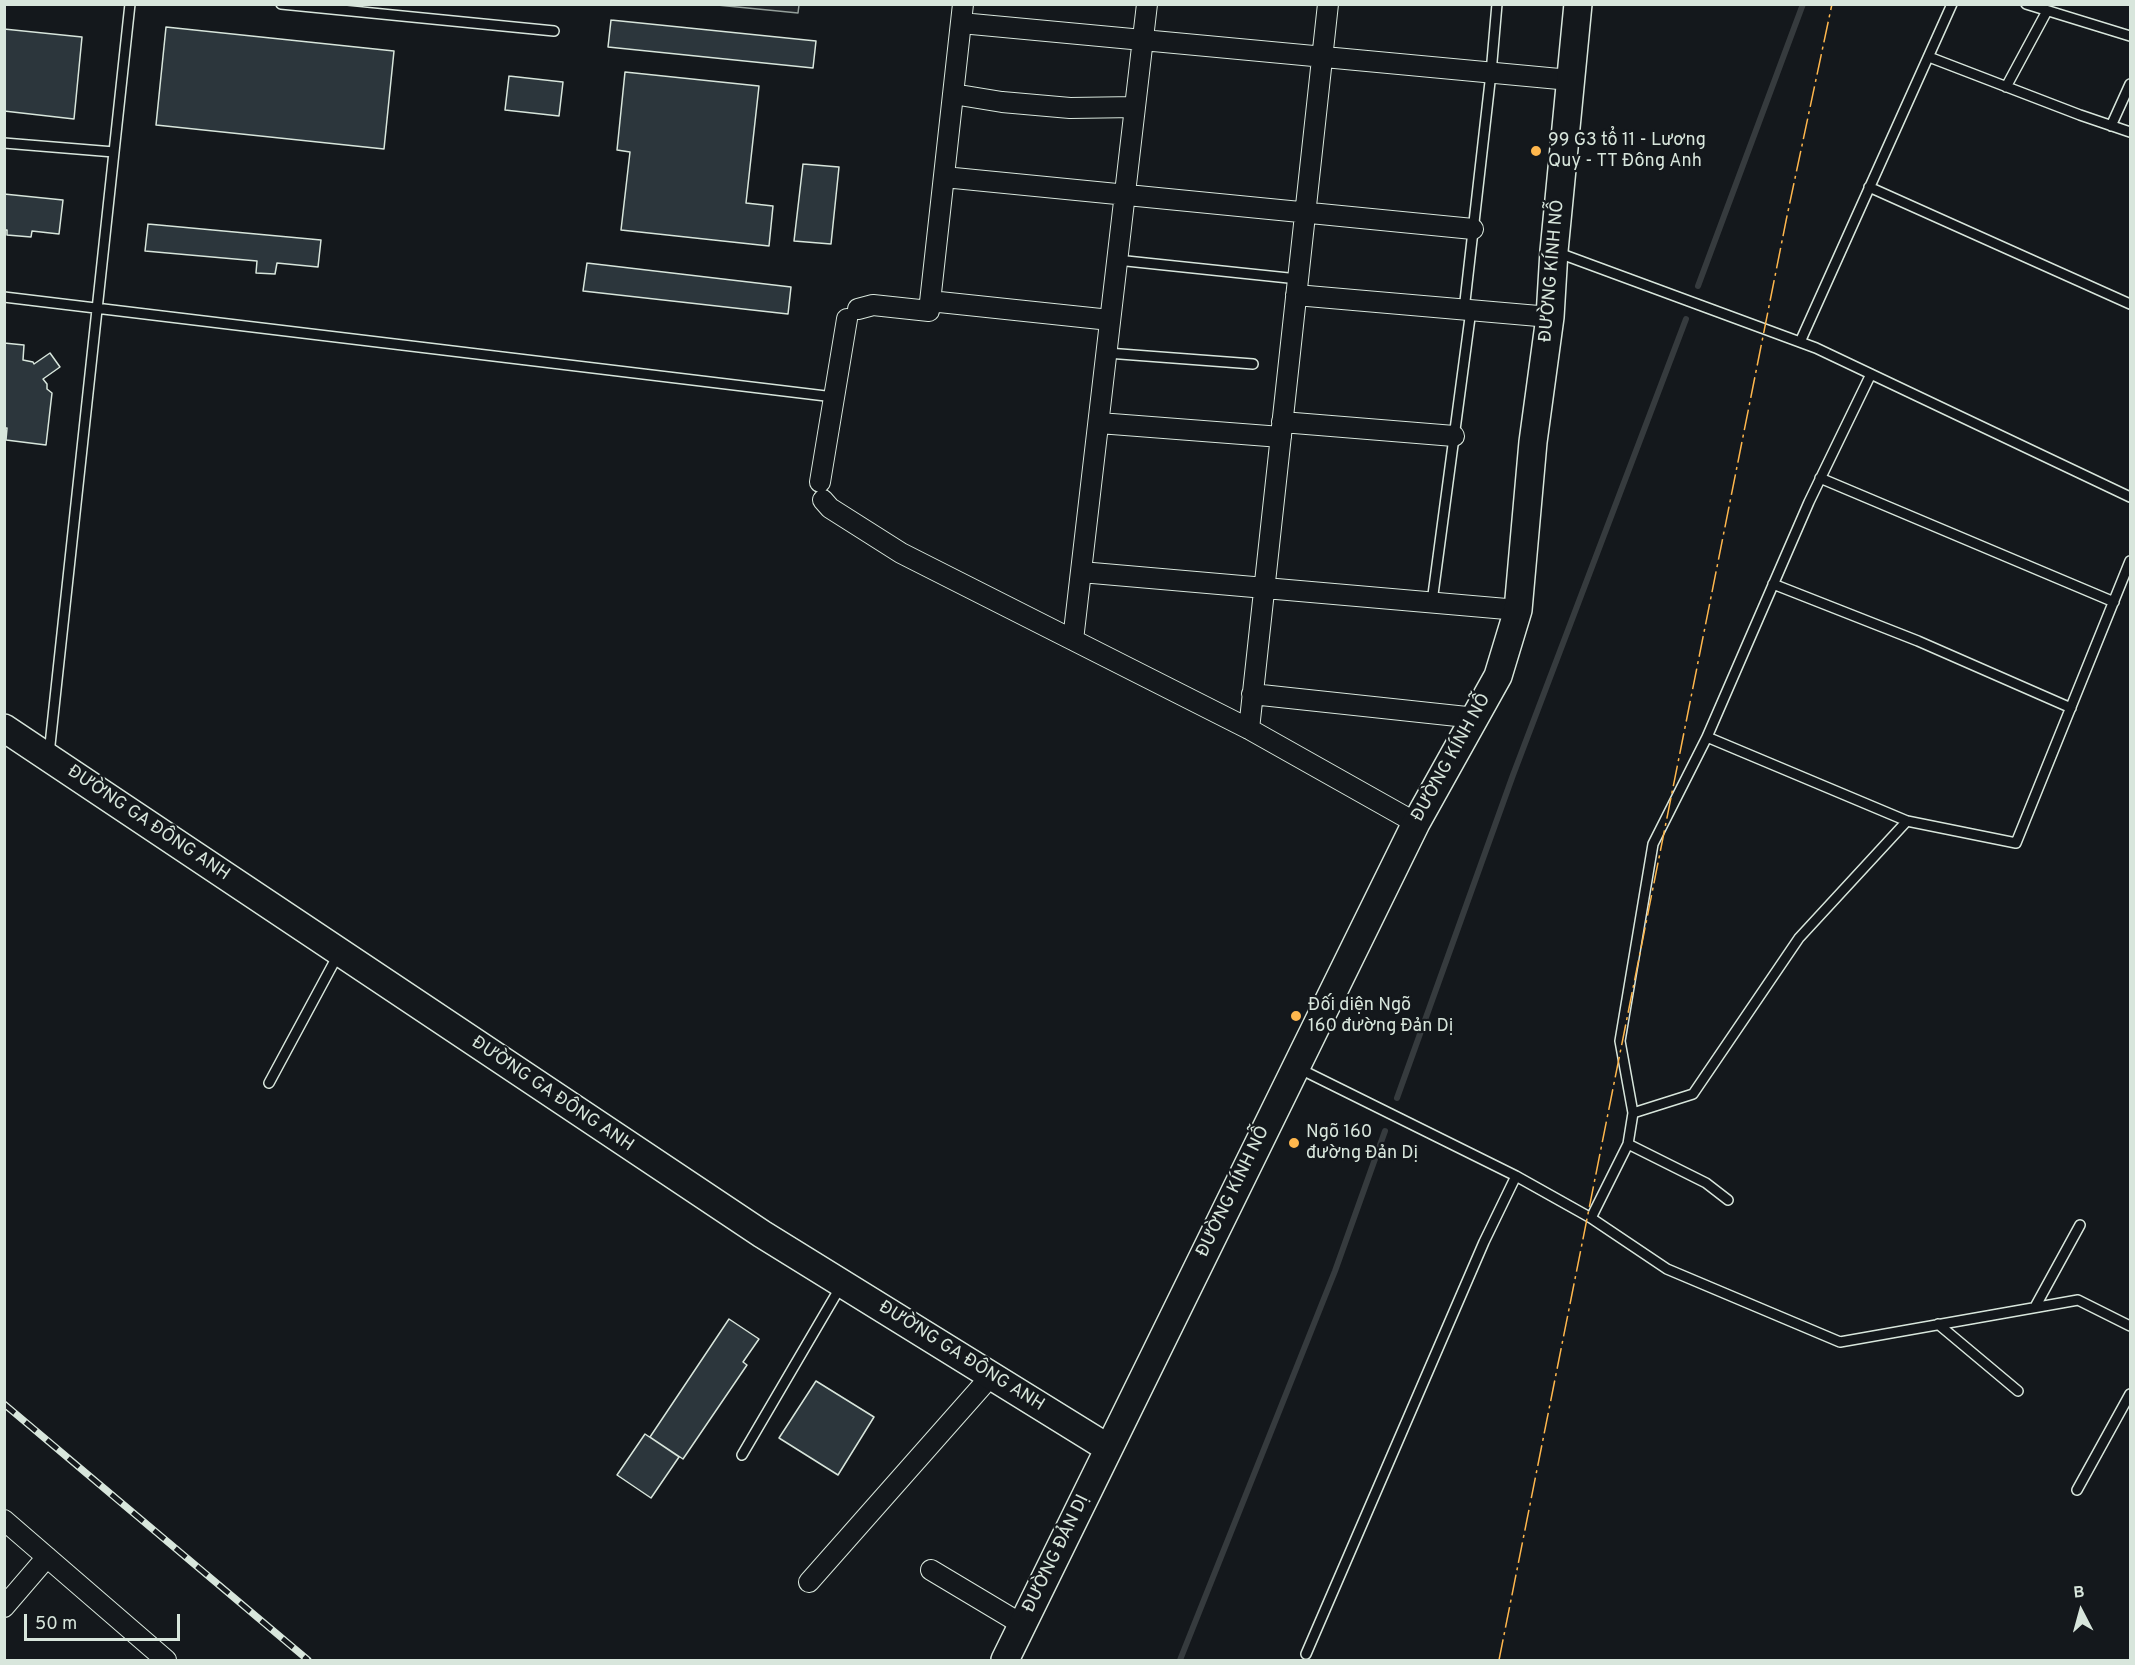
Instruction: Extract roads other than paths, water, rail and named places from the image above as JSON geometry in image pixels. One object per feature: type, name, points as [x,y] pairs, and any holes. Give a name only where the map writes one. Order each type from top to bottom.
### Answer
[{"type":"street","points":[[1073,640],[1147,4]]},
{"type":"street","points":[[1249,729],[1328,4]]},
{"type":"street","name":"ĐƯỜNG KÍNH NỖ","points":[[1108,1448],[1416,824],[1498,676],[1518,610],[1533,442],[1550,317],[1554,251],[1578,4]]},
{"type":"street","points":[[1416,824],[1249,729],[901,553],[830,508],[821,491],[834,397],[853,314],[873,305],[929,311],[962,14],[1143,40],[1570,80]]},
{"type":"street","points":[[953,94],[1002,102],[1070,108],[1135,107]]},
{"type":"street","points":[[944,177],[1473,229]]},
{"type":"street","points":[[1297,287],[1467,310],[1550,317]]},
{"type":"street","points":[[930,300],[1110,320]]},
{"type":"street","points":[[1099,423],[1454,436]]},
{"type":"street","points":[[1081,572],[1518,610]]},
{"type":"street","points":[[1252,694],[1476,718]]},
{"type":"street","name":"ĐƯỜNG GA ĐÔNG ANH","points":[[4,728],[762,1234],[1108,1448]]},
{"type":"street","points":[[809,1582],[990,1376]]},
{"type":"street","name":"ĐƯỜNG ĐẢN DỊ","points":[[1005,1660],[1108,1448]]},
{"type":"street","points":[[4,1520],[166,1660]]},
{"type":"street","points":[[4,1607],[47,1557]]},
{"type":"street","points":[[931,1570],[1023,1625]]},
{"type":"lane","points":[[48,756],[130,4]]},
{"type":"lane","points":[[281,4],[554,31]]},
{"type":"lane","points":[[1432,603],[1454,436],[1497,4]]},
{"type":"lane","points":[[1800,342],[1952,4]]},
{"type":"lane","points":[[2026,4],[2130,36]]},
{"type":"lane","points":[[2006,87],[2047,11]]},
{"type":"lane","points":[[1929,57],[2130,132]]},
{"type":"lane","points":[[2111,126],[2130,84]]},
{"type":"lane","points":[[4,143],[114,152]]},
{"type":"lane","points":[[1869,187],[2130,304]]},
{"type":"lane","points":[[1554,251],[1800,342],[2130,497]]},
{"type":"lane","points":[[1118,260],[1297,287]]},
{"type":"lane","points":[[4,297],[834,397]]},
{"type":"lane","points":[[1107,353],[1253,364]]},
{"type":"lane","points":[[1591,1218],[1628,1144],[1633,1113],[1620,1041],[1653,843],[1707,737],[1820,478],[1871,374]]},
{"type":"lane","points":[[1820,478],[2114,602]]},
{"type":"lane","points":[[1707,737],[1907,821],[2016,843],[2130,561]]},
{"type":"lane","points":[[1773,584],[1918,641],[2071,708]]},
{"type":"lane","points":[[1633,1113],[1693,1094],[1799,938],[1907,821]]},
{"type":"lane","points":[[269,1083],[339,953]]},
{"type":"lane","points":[[1296,1067],[1516,1176],[1591,1218],[1667,1269],[1840,1342],[2078,1300],[2130,1326]]},
{"type":"lane","points":[[1628,1144],[1706,1183],[1728,1200]]},
{"type":"lane","points":[[1306,1654],[1484,1242],[1516,1176]]},
{"type":"lane","points":[[2036,1307],[2080,1225]]},
{"type":"lane","points":[[742,1455],[843,1284]]},
{"type":"lane","points":[[1938,1324],[2018,1391]]},
{"type":"lane","points":[[2076,1490],[2130,1394]]},
{"type":"waterway","points":[[1698,286],[1803,4]]},
{"type":"waterway","points":[[1397,1098],[1513,775],[1686,319]]},
{"type":"waterway","points":[[1180,1660],[1335,1271],[1385,1131]]},
{"type":"railway","points":[[4,1404],[308,1660]]},
{"type":"place","name":"99 G3 tổ 11 - Lương Quy - TT Đông Anh","points":[[1536,151]]},
{"type":"place","name":"Đối diện Ngõ 160 đường Đản Dị","points":[[1296,1016]]},
{"type":"place","name":"Ngõ 160 đường Đản Dị","points":[[1294,1143]]}]
